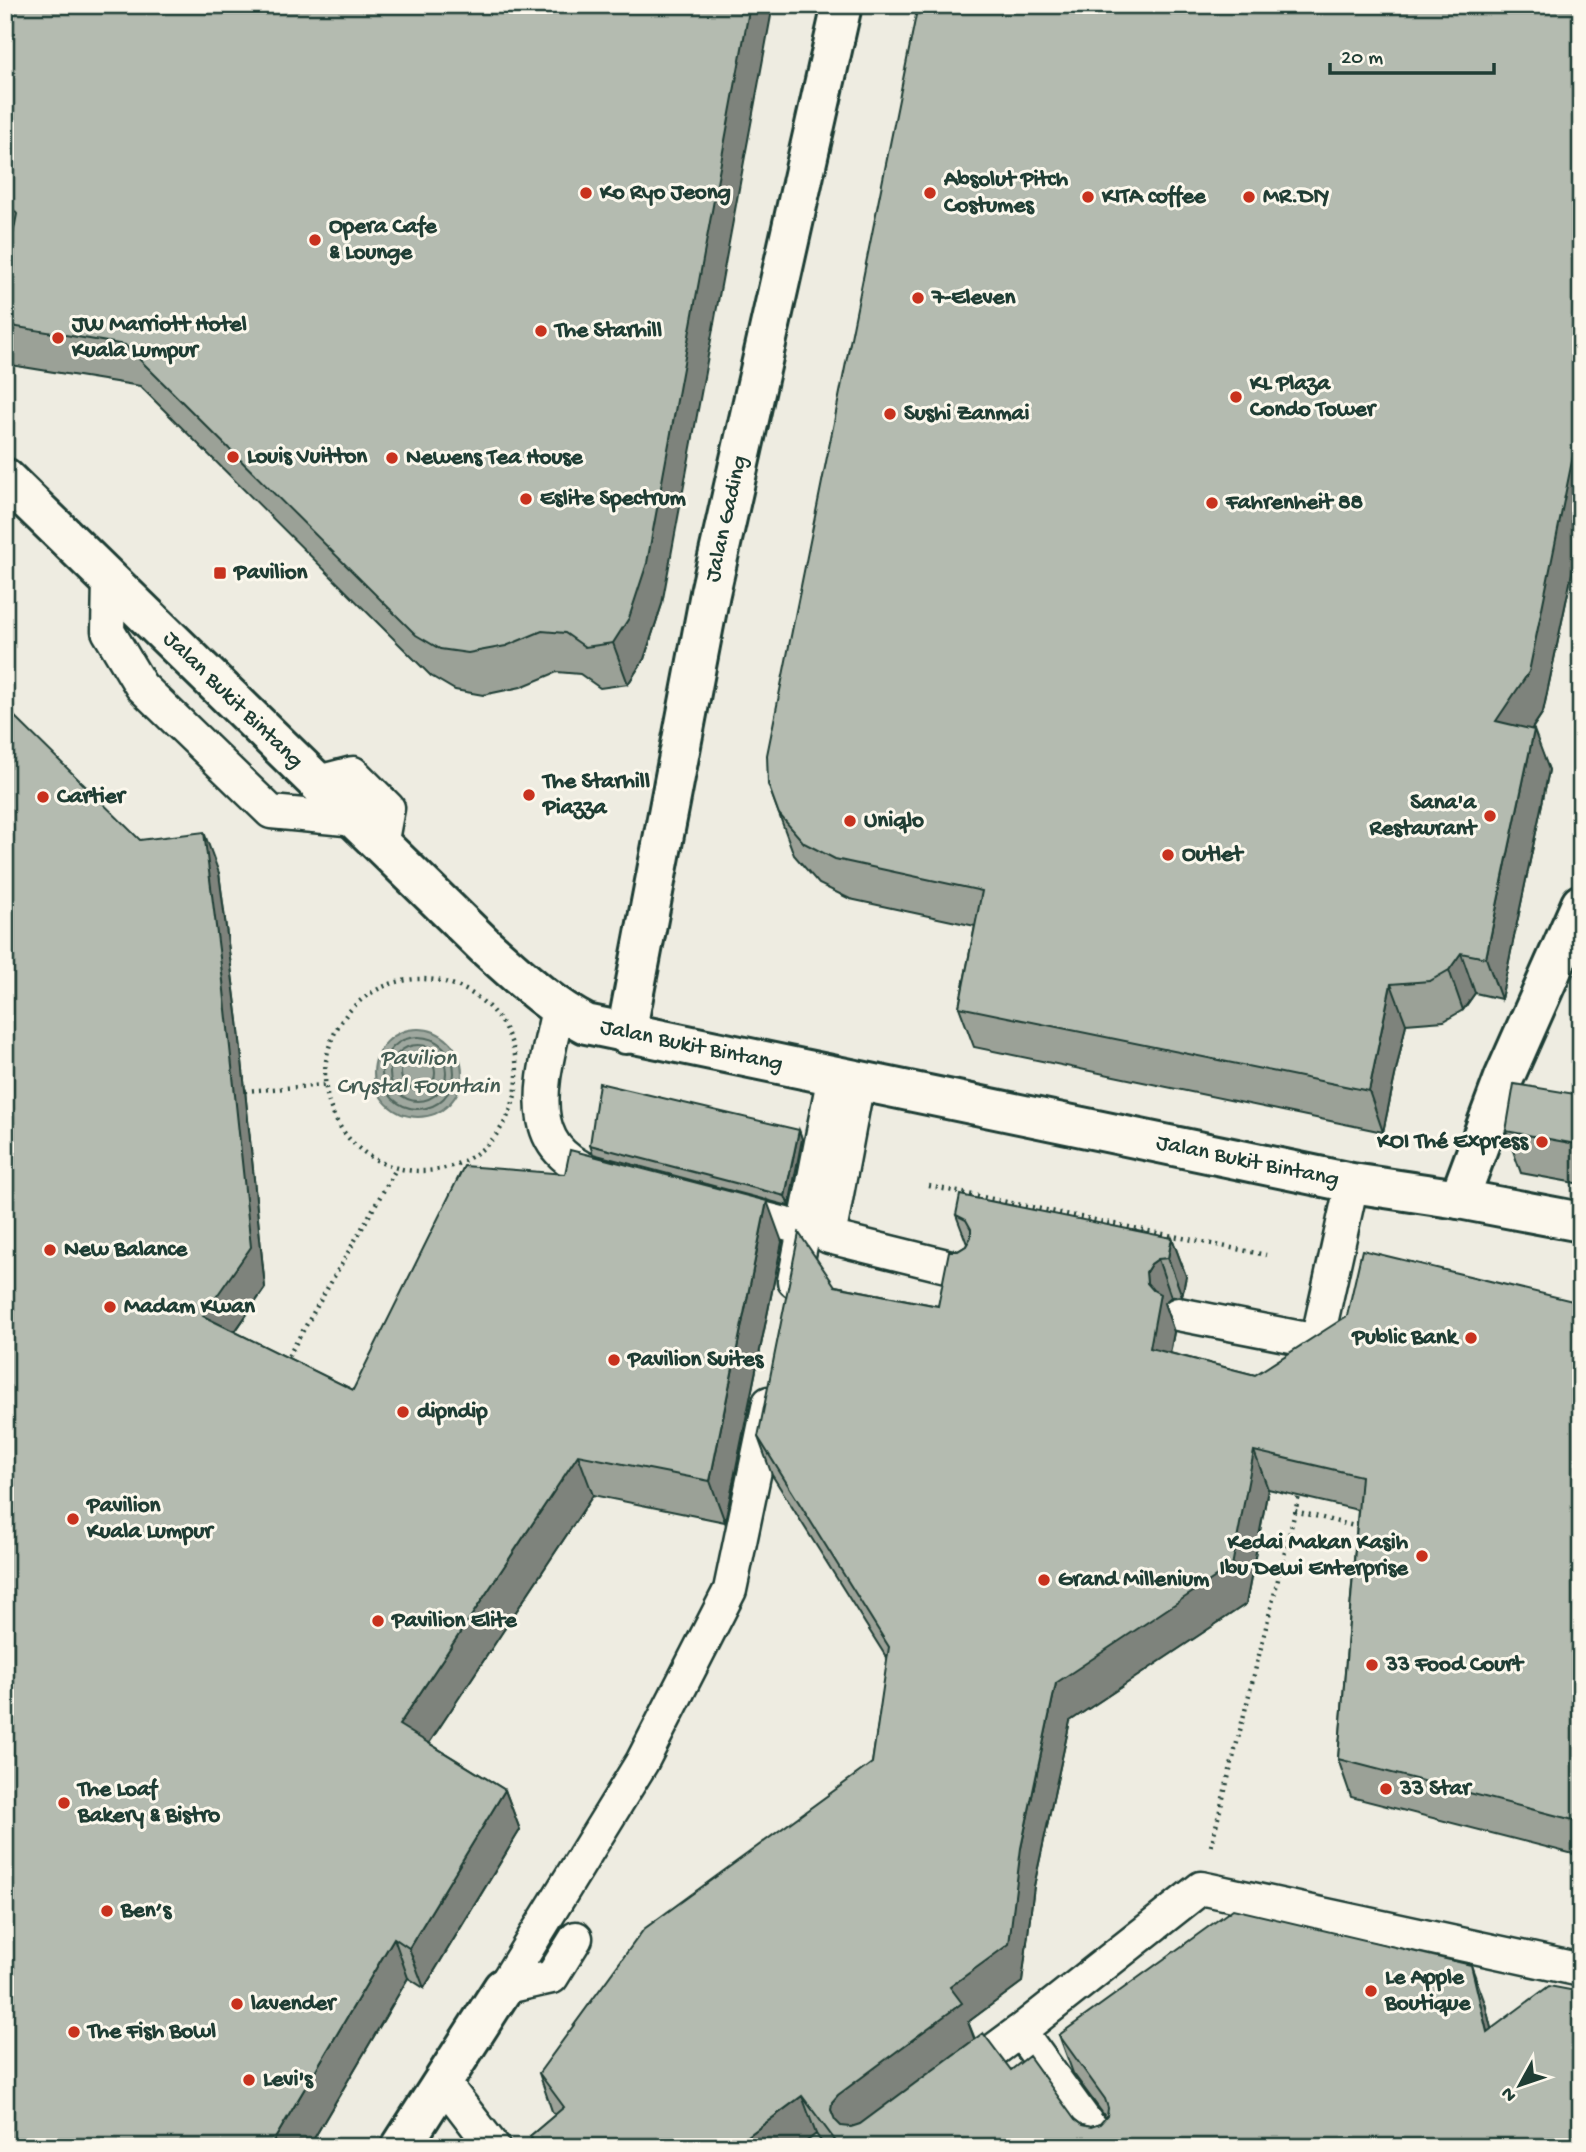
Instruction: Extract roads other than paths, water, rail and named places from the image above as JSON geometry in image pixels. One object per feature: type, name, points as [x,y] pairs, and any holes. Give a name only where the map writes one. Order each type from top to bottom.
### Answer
[{"type":"main road","name":"Jalan Gading","points":[[626,1034],[710,593],[842,5]]},
{"type":"main road","name":"Jalan Bukit Bintang","points":[[5,478],[485,946],[535,992],[558,1009],[586,1024],[1352,1183],[1459,1199],[1581,1222]]},
{"type":"main road","points":[[1459,1199],[1504,1078],[1581,904]]},
{"type":"main road","points":[[401,2147],[503,1988]]},
{"type":"lane","points":[[109,579],[108,631],[141,686],[271,812],[369,832]]},
{"type":"lane","points":[[558,1009],[541,1089],[543,1124],[559,1152],[585,1171],[637,1185]]},
{"type":"lane","points":[[789,1308],[805,1229],[846,1078]]},
{"type":"lane","points":[[846,1078],[829,1237],[967,1271]]},
{"type":"lane","points":[[1178,1314],[1317,1341],[1352,1183]]},
{"type":"lane","points":[[701,1202],[805,1229]]},
{"type":"lane","points":[[503,1988],[642,1762],[730,1590],[775,1375]]},
{"type":"lane","points":[[937,2092],[1020,2031],[1201,1888],[1580,1968]]},
{"type":"lane","points":[[503,1988],[552,1977],[576,1938]]},
{"type":"lane","points":[[1020,2031],[1104,2147]]},
{"type":"lane","points":[[443,2082],[493,2147]]},
{"type":"water","name":"Pavilion Crystal Fountain","points":[[418,1029],[435,1033],[449,1042],[458,1056],[462,1073],[458,1090],[449,1104],[435,1113],[418,1117],[401,1113],[387,1104],[378,1090],[374,1073],[378,1056],[387,1042],[401,1033]]},
{"type":"place","name":"Ko Ryo Jeong","points":[[586,193]]},
{"type":"place","name":"Absolut Pitch Costumes","points":[[930,193]]},
{"type":"place","name":"KITA coffee","points":[[1088,197]]},
{"type":"place","name":"MR.DIY","points":[[1249,197]]},
{"type":"place","name":"Opera Cafe & Lounge","points":[[315,240]]},
{"type":"place","name":"7-Eleven","points":[[918,298]]},
{"type":"place","name":"The Starhill","points":[[541,331]]},
{"type":"place","name":"JW Marriott Hotel Kuala Lumpur","points":[[58,338]]},
{"type":"place","name":"KL Plaza Condo Tower","points":[[1236,397]]},
{"type":"place","name":"Sushi Zanmai","points":[[890,414]]},
{"type":"place","name":"Louis Vuitton","points":[[233,457]]},
{"type":"place","name":"Newens Tea House","points":[[392,458]]},
{"type":"place","name":"Eslite Spectrum","points":[[526,499]]},
{"type":"place","name":"Fahrenheit 88","points":[[1212,503]]},
{"type":"place","name":"Pavilion","points":[[220,573]]},
{"type":"place","name":"The Starhill Piazza","points":[[529,795]]},
{"type":"place","name":"Cartier","points":[[43,797]]},
{"type":"place","name":"Sana'a Restaurant","points":[[1490,816]]},
{"type":"place","name":"Uniqlo","points":[[850,821]]},
{"type":"place","name":"Outlet","points":[[1168,855]]},
{"type":"place","name":"KOI Thé Express","points":[[1542,1142]]},
{"type":"place","name":"New Balance","points":[[50,1250]]},
{"type":"place","name":"Madam Kwan","points":[[110,1307]]},
{"type":"place","name":"Public Bank","points":[[1471,1338]]},
{"type":"place","name":"Pavilion Suites","points":[[614,1360]]},
{"type":"place","name":"dipndip","points":[[403,1412]]},
{"type":"place","name":"Pavilion Kuala Lumpur","points":[[73,1519]]},
{"type":"place","name":"Kedai Makan Kasih Ibu Dewi Enterprise","points":[[1422,1556]]},
{"type":"place","name":"Grand Millenium","points":[[1044,1580]]},
{"type":"place","name":"Pavilion Elite","points":[[378,1621]]},
{"type":"place","name":"33 Food Court","points":[[1372,1665]]},
{"type":"place","name":"33 Star","points":[[1386,1789]]},
{"type":"place","name":"The Loaf Bakery & Bistro","points":[[64,1803]]},
{"type":"place","name":"Ben’s","points":[[107,1911]]},
{"type":"place","name":"Le Apple Boutique","points":[[1371,1991]]},
{"type":"place","name":"lavender","points":[[237,2004]]},
{"type":"place","name":"The Fish Bowl","points":[[74,2032]]},
{"type":"place","name":"Levi's","points":[[249,2080]]}]
